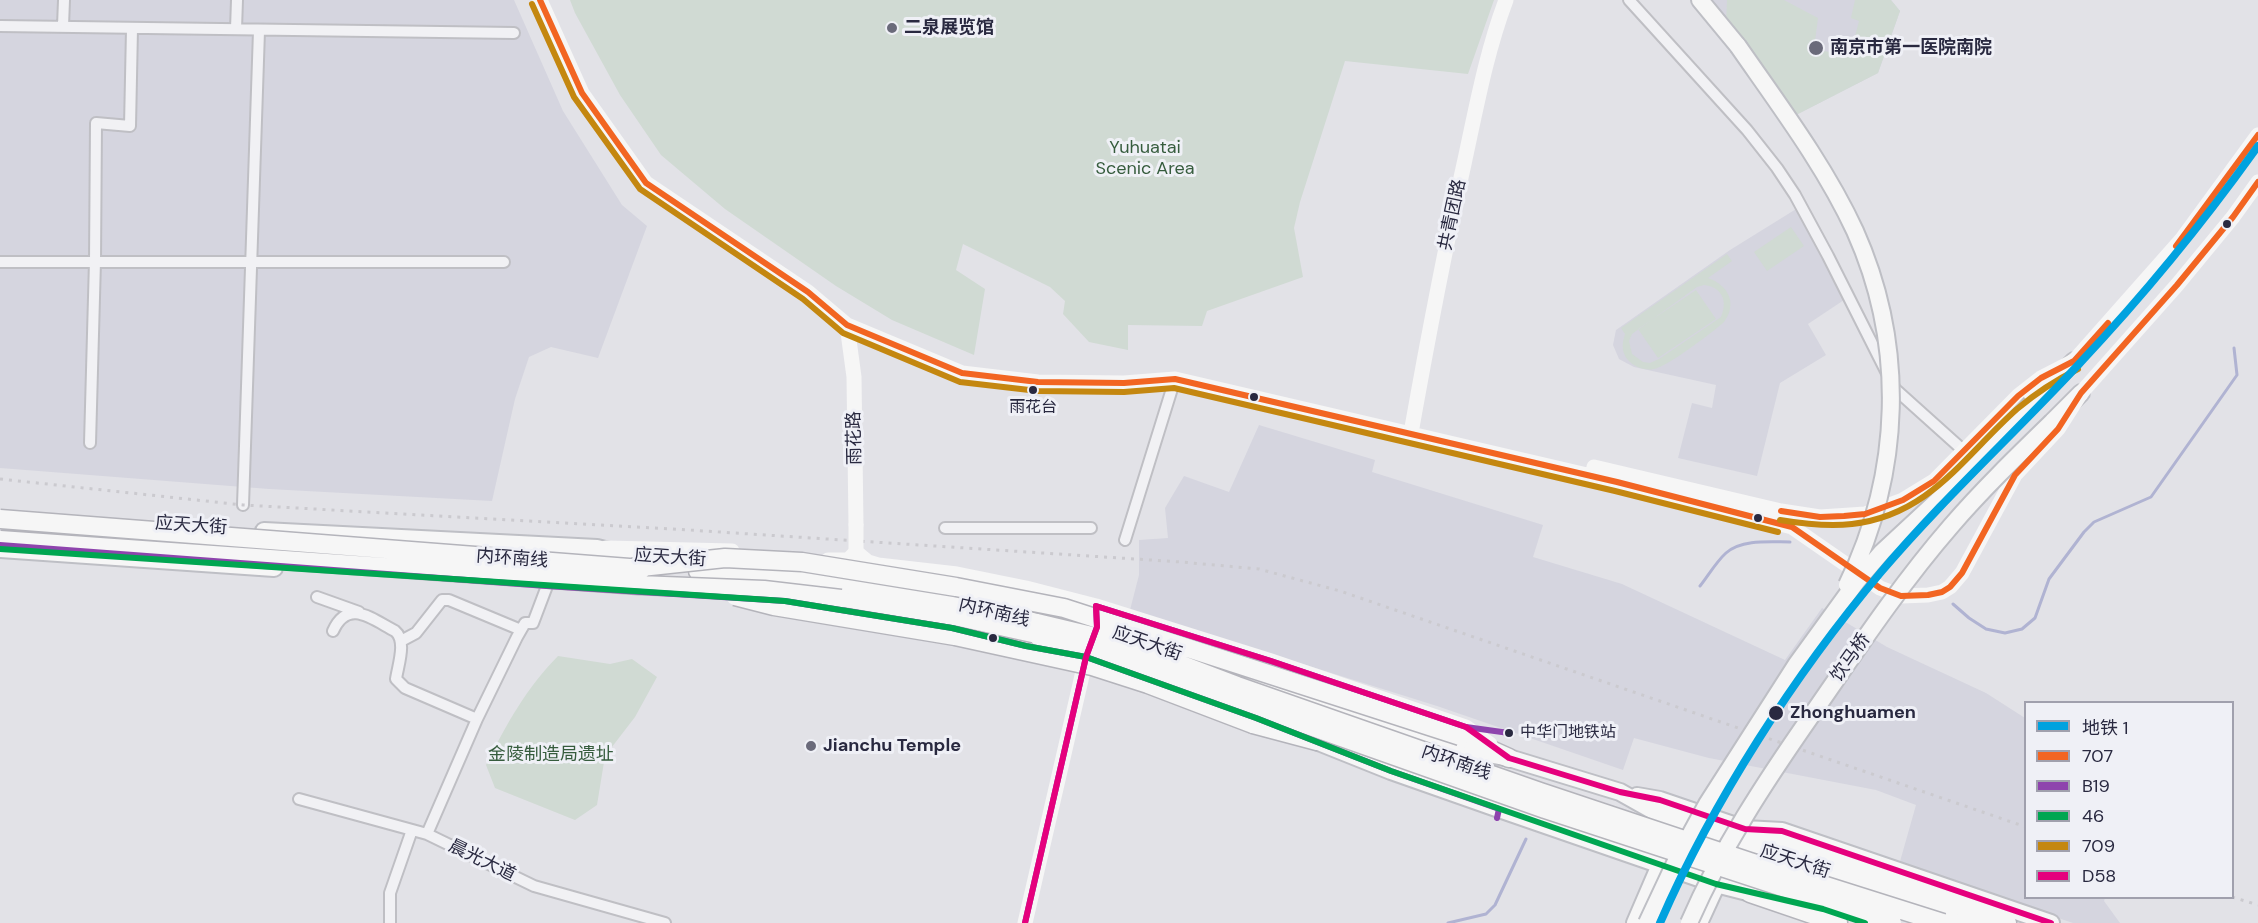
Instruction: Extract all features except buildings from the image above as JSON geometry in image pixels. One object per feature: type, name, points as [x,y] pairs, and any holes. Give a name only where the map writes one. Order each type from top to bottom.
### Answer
[{"type":"highway","name":"内环南线","points":[[0,519],[819,581],[965,606],[1100,638],[1166,659],[1540,792],[1943,923]]},
{"type":"highway","name":"内环南线","points":[[0,540],[627,584],[764,590],[841,599],[1040,638],[1132,663],[1545,809],[1892,923]]},
{"type":"highway","points":[[632,568],[725,558],[802,562],[956,587],[1064,608],[1460,736],[1509,758]]},
{"type":"highway","points":[[708,587],[774,606],[955,636],[1092,666],[1148,684],[1253,724],[1317,741]]},
{"type":"highway","points":[[1742,836],[2007,923]]},
{"type":"highway","points":[[1750,893],[1830,920]]},
{"type":"main road","points":[[540,0],[582,93],[646,183],[808,292],[847,325],[962,373],[1038,382],[1124,383],[1175,379],[1411,433],[1792,527],[1890,593],[1914,597],[1942,592],[1950,587],[1967,564],[2010,482],[2063,423],[2081,393],[2191,268],[2258,182]]},
{"type":"main road","name":"共青团路","points":[[1411,433],[1435,298],[1474,118],[1494,37],[1506,0]]},
{"type":"main road","points":[[1700,0],[1738,46],[1794,129],[1841,205],[1854,230],[1874,280],[1886,328],[1892,380],[1892,407],[1881,492],[1852,575],[1826,625]]},
{"type":"main road","points":[[1647,923],[1707,804],[1796,665],[1857,581],[1882,552],[1937,501],[2073,361],[2182,239],[2258,135]]},
{"type":"main road","name":"雨花路","points":[[847,325],[854,377],[856,552]]},
{"type":"main road","points":[[1411,433],[1620,472],[1781,511],[1820,517],[1865,513],[1904,500],[1934,481],[2018,396],[2041,378],[2073,361]]},
{"type":"main road","name":"饮马桥","points":[[1689,923],[1720,859],[1767,780],[1879,617],[1966,509],[2081,393]]},
{"type":"main road","name":"应天大街","points":[[0,513],[358,537],[597,548],[741,551],[835,561],[848,560],[856,552],[868,562],[878,565],[980,579],[1096,599],[1466,727],[1509,758]]},
{"type":"main road","points":[[1819,544],[1815,536],[1817,524],[1821,520],[1836,516]]},
{"type":"main road","points":[[547,586],[548,545]]},
{"type":"main road","name":"应天大街","points":[[597,548],[626,555],[718,562],[855,578],[1058,615],[1457,748],[1509,758],[1620,792],[1660,800],[1742,836],[1782,831],[2051,923]]},
{"type":"main road","name":"应天大街","points":[[0,549],[785,601],[951,628],[1026,646],[1086,657],[1317,741],[1391,771],[1660,865],[1716,884],[1823,909],[1865,923]]},
{"type":"main road","points":[[1025,923],[1086,657],[1097,627],[1096,599]]},
{"type":"main road","points":[[1699,923],[1716,884],[1742,836]]},
{"type":"main road","points":[[1635,923],[1660,865]]},
{"type":"main road","name":"应天大街","points":[[1834,868],[1975,923]]},
{"type":"street","points":[[63,26],[64,0]]},
{"type":"street","points":[[236,29],[237,0]]},
{"type":"street","points":[[1629,0],[1747,130],[1777,168],[1795,195],[1828,256],[1895,389],[1964,451]]},
{"type":"street","points":[[0,26],[514,33]]},
{"type":"street","points":[[90,443],[96,123],[130,126],[132,29]]},
{"type":"street","points":[[243,505],[259,31]]},
{"type":"street","points":[[0,262],[504,262]]},
{"type":"street","points":[[1125,540],[1175,379]]},
{"type":"street","points":[[945,528],[1091,528]]},
{"type":"street","points":[[427,834],[477,719],[525,623],[532,623],[547,586]]},
{"type":"street","points":[[317,597],[359,612],[399,634],[401,641],[396,679],[405,688],[477,719]]},
{"type":"street","points":[[401,641],[416,633],[442,600],[449,600],[521,630]]},
{"type":"street","points":[[333,631],[337,622],[350,613],[359,612]]},
{"type":"street","name":"晨光大道","points":[[299,799],[427,834],[534,886],[665,923]]},
{"type":"street","points":[[390,923],[390,893],[412,830]]},
{"type":"shaded area","points":[[0,0],[514,0],[563,111],[622,205],[647,226],[598,358],[551,347],[529,357],[515,399],[492,501],[269,489],[0,468]]},
{"type":"shaded area","name":"南京市第一医院南院","points":[[1708,0],[1891,0],[1900,11],[1878,73],[1796,115]]},
{"type":"shaded area","points":[[1801,206],[1847,298],[1808,324],[1826,355],[1780,383],[1757,476],[1678,458],[1692,403],[1712,408],[1716,385],[1634,367],[1619,359],[1613,345],[1616,330],[1730,250]]},
{"type":"shaded area","points":[[1259,425],[1375,460],[1372,472],[1543,525],[1533,557],[1622,584],[1785,660],[1822,608],[1887,647],[1986,693],[2024,717],[2024,899],[2105,899],[2120,923],[2073,923],[1899,865],[1916,805],[1876,790],[1709,758],[1634,738],[1623,770],[1437,706],[1130,610],[1139,575],[1139,540],[1168,538],[1165,508],[1184,476],[1229,492]]},
{"type":"green space","name":"Yuhuatai Scenic Area","points":[[570,0],[1494,0],[1468,74],[1345,61],[1300,202],[1294,228],[1303,277],[1207,311],[1202,326],[1128,325],[1128,350],[1089,342],[1063,314],[1065,301],[1050,287],[963,244],[956,270],[985,289],[974,355],[892,320],[836,286],[725,209],[661,155],[620,95]]},
{"type":"green space","name":"南京市第一医院南院","points":[[1727,0],[1784,0],[1818,18],[1814,49],[1850,56],[1859,21],[1851,18],[1855,0],[1891,0],[1900,11],[1878,73],[1796,115],[1726,24]]},
{"type":"green space","points":[[1791,227],[1804,246],[1767,271],[1754,252]]},
{"type":"green space","points":[[1727,254],[1732,261],[1708,278],[1721,285],[1729,296],[1730,308],[1724,322],[1669,362],[1654,369],[1643,369],[1633,365],[1623,351],[1625,334],[1621,328]],"holes":[[[1710,286],[1722,296],[1724,306],[1721,317],[1650,363],[1643,362],[1632,354],[1629,341],[1632,334],[1697,287]]]},
{"type":"green space","points":[[1696,290],[1716,319],[1658,358],[1638,329]]},
{"type":"green space","name":"金陵制造局遗址","points":[[558,656],[610,664],[632,659],[657,677],[635,717],[605,756],[597,805],[575,820],[495,788],[486,765],[518,707],[536,680]]},
{"type":"waterway","points":[[1953,604],[1986,629],[2005,633],[2022,629],[2035,618],[2049,579],[2084,532],[2094,522],[2151,497],[2237,375],[2234,348]]},
{"type":"waterway","points":[[1700,586],[1726,553],[1740,545],[1756,542],[1790,542]]},
{"type":"waterway","points":[[1448,923],[1486,914],[1495,905],[1526,839]]},
{"type":"railway","points":[[0,479],[243,505],[689,530],[1259,569],[1340,591],[2024,826]]},
{"type":"railway","points":[[2234,898],[2258,905]]},
{"type":"metro line","name":"1","points":[[1660,923],[1705,831],[1758,740],[1849,611],[1929,519],[2127,312],[2194,231],[2258,146]]},
{"type":"transit line","name":"707","points":[[540,0],[582,93],[646,183],[808,292],[847,325],[962,373],[1038,382],[1124,383],[1175,379],[1617,482],[1792,527],[1880,588],[1901,596],[1928,595],[1942,592],[1950,587],[1962,573],[2015,475],[2058,429],[2081,393],[2177,285],[2233,217],[2258,182]]},
{"type":"transit line","name":"709","points":[[532,4],[574,97],[640,189],[803,299],[843,333],[960,382],[1038,391],[1124,392],[1174,388],[1615,491],[1778,532]]},
{"type":"transit line","name":"707","points":[[2176,246],[2258,135]]},
{"type":"transit line","name":"707","points":[[1781,511],[1820,517],[1844,516],[1865,514],[1903,500],[1934,481],[2018,396],[2041,378],[2074,361],[2108,323]]},
{"type":"transit line","name":"709","points":[[1780,520],[1816,525],[1843,525],[1879,518],[1903,509],[1944,481],[2024,403],[2046,387],[2078,369]]},
{"type":"transit line","name":"B19","points":[[0,545],[547,586],[785,601],[952,628],[1026,646],[1086,657],[1499,809],[1497,818]]},
{"type":"transit line","name":"46","points":[[0,549],[785,601],[952,628],[1026,646],[1086,657],[1256,718],[1391,771],[1716,884],[1823,909],[1865,923]]},
{"type":"transit line","name":"B19","points":[[1025,923],[1086,657],[1097,627],[1096,606],[1271,661],[1466,727],[1509,733]]},
{"type":"transit line","name":"D58","points":[[1025,923],[1086,657],[1097,627],[1096,606],[1271,661],[1466,727],[1509,758],[1620,792],[1660,800],[1745,829],[1782,831],[2051,923]]},
{"type":"place","name":"二泉展览馆","points":[[892,28]]},
{"type":"place","name":"南京市第一医院南院","points":[[1816,48]]},
{"type":"place","name":"雨花台","points":[[1033,390]]},
{"type":"place","name":"Zhonghuamen","points":[[1776,713]]},
{"type":"place","name":"中华门地铁站","points":[[1509,733]]},
{"type":"place","name":"Jianchu Temple","points":[[811,746]]}]
